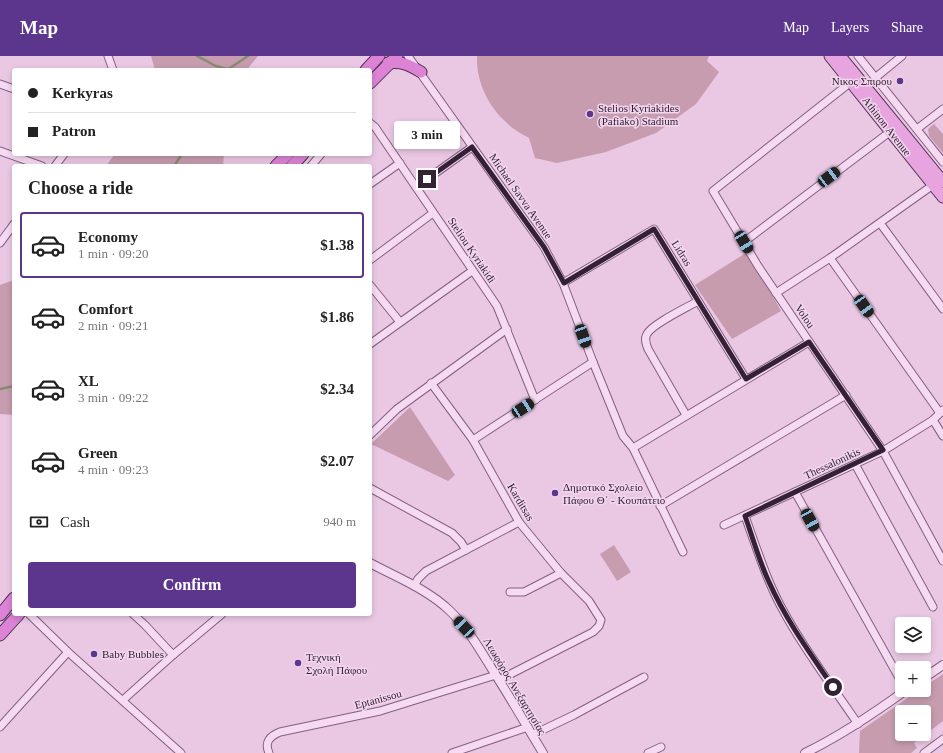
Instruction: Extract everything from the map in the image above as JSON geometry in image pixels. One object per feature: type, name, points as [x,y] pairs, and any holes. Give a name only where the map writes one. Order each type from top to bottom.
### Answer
[{"type":"highway","points":[[368,68],[379,56]]},
{"type":"highway","points":[[372,81],[392,60],[409,65],[421,72]]},
{"type":"highway","points":[[278,164],[286,156]]},
{"type":"highway","points":[[294,164],[301,156]]},
{"type":"highway","points":[[0,615],[12,600]]},
{"type":"highway","points":[[0,635],[17,616]]},
{"type":"main road","name":"Athinon Avenue","points":[[830,56],[855,81],[938,183],[943,198]]},
{"type":"main road","name":"Athinon Avenue","points":[[840,56],[855,81],[891,131],[938,183]]},
{"type":"street","points":[[108,56],[112,68]]},
{"type":"street","name":"Michael Savva Avenue","points":[[408,56],[421,72],[472,147],[544,247],[564,283],[593,362],[623,436],[633,448],[683,552]]},
{"type":"street","points":[[858,56],[943,162]]},
{"type":"street","points":[[855,81],[875,78],[902,56]]},
{"type":"street","name":"Volou","points":[[855,81],[713,191],[776,293],[883,450],[943,561]]},
{"type":"street","points":[[0,84],[12,88]]},
{"type":"street","points":[[918,129],[943,109]]},
{"type":"street","name":"Steliou Kyriakidi","points":[[372,125],[400,163],[497,306],[535,400]]},
{"type":"street","points":[[744,242],[891,131]]},
{"type":"street","points":[[416,187],[472,147]]},
{"type":"street","points":[[0,151],[12,155]]},
{"type":"street","points":[[14,156],[36,164]]},
{"type":"street","points":[[313,164],[319,156]]},
{"type":"street","points":[[372,183],[400,163]]},
{"type":"street","points":[[776,293],[830,258],[938,183]]},
{"type":"street","points":[[372,259],[433,213]]},
{"type":"street","points":[[880,223],[943,309]]},
{"type":"street","points":[[0,243],[12,227]]},
{"type":"street","name":"Lidras","points":[[564,283],[654,229],[746,379]]},
{"type":"street","points":[[830,258],[941,411]]},
{"type":"street","points":[[372,343],[472,271]]},
{"type":"street","points":[[372,287],[400,322]]},
{"type":"street","points":[[686,415],[645,342],[646,335],[654,327],[698,301]]},
{"type":"street","points":[[372,433],[397,410],[431,383],[507,329]]},
{"type":"street","points":[[633,448],[809,342]]},
{"type":"street","points":[[473,440],[593,362]]},
{"type":"street","name":"Karditsas","points":[[431,383],[473,440],[519,522],[561,573],[589,601],[599,616],[600,624]]},
{"type":"street","points":[[660,506],[846,395]]},
{"type":"street","name":"Thessalonikis","points":[[724,525],[883,450],[933,420],[941,411]]},
{"type":"street","points":[[933,420],[943,436]]},
{"type":"street","points":[[855,464],[933,607]]},
{"type":"street","points":[[372,489],[452,533],[461,542],[466,550]]},
{"type":"street","points":[[794,492],[895,671]]},
{"type":"street","points":[[745,516],[768,581],[784,612],[799,637],[858,724]]},
{"type":"street","points":[[414,586],[418,579],[426,571],[519,522]]},
{"type":"street","name":"Λεωφόρος Ανεξαρτησίας","points":[[372,564],[414,586],[435,599],[448,610],[473,638],[543,753]]},
{"type":"street","points":[[510,592],[524,592],[561,573]]},
{"type":"street","points":[[31,616],[68,652],[181,753]]},
{"type":"street","points":[[135,616],[173,655]]},
{"type":"street","points":[[123,700],[220,616]]},
{"type":"street","name":"Eptanissou","points":[[269,753],[267,749],[267,742],[272,736],[280,732],[380,710],[498,677],[593,632],[600,624]]},
{"type":"street","points":[[0,727],[68,652]]},
{"type":"street","points":[[931,673],[943,665]]},
{"type":"street","points":[[532,735],[574,715],[644,677]]},
{"type":"street","points":[[805,753],[858,724],[896,697]]},
{"type":"street","points":[[452,753],[528,727]]},
{"type":"street","points":[[926,753],[943,739]]},
{"type":"street","points":[[648,753],[661,747]]},
{"type":"shaded area","points":[[151,56],[258,56],[249,68],[154,68]]},
{"type":"shaded area","name":"Stelios Kyriakides (Pafiako) Stadium","points":[[477,56],[709,56],[707,61],[719,72],[696,104],[656,133],[606,152],[557,163],[535,158],[529,138],[511,127],[494,108],[481,84],[477,65]]},
{"type":"shaded area","points":[[934,124],[943,134],[943,153],[929,136],[928,129]]},
{"type":"shaded area","points":[[113,156],[224,156],[223,164],[107,164]]},
{"type":"shaded area","points":[[749,251],[781,311],[732,339],[695,285]]},
{"type":"shaded area","points":[[12,281],[12,415],[0,414],[0,285]]},
{"type":"shaded area","points":[[410,407],[455,475],[448,481],[372,444]]},
{"type":"shaded area","points":[[614,545],[631,572],[617,581],[600,554]]},
{"type":"shaded area","points":[[943,674],[943,721],[931,730],[931,705],[897,705],[909,697],[931,697],[931,682]]},
{"type":"shaded area","points":[[895,707],[895,741],[917,741],[914,743],[917,748],[911,753],[859,753],[860,731]]},
{"type":"waterway","points":[[197,56],[216,66],[223,68]]},
{"type":"waterway","points":[[230,68],[248,56]]},
{"type":"waterway","points":[[175,164],[181,156]]},
{"type":"waterway","points":[[0,389],[12,386]]},
{"type":"place","name":"Νικος Σπιρου","points":[[900,81]]},
{"type":"place","name":"Stelios Kyriakides (Pafiako) Stadium","points":[[590,114]]},
{"type":"place","name":"Δημοτικό Σχολείο Πάφου Θ΄ - Κουπάτειο","points":[[555,493]]},
{"type":"place","name":"Baby Bubbles","points":[[94,654]]},
{"type":"place","name":"Τεχνική Σχολή Πάφου","points":[[298,663]]},
{"type":"route","points":[[427,179],[472,147],[544,247],[564,283],[654,229],[746,379],[809,342],[883,450],[745,516],[768,581],[799,637],[833,687]]}]
